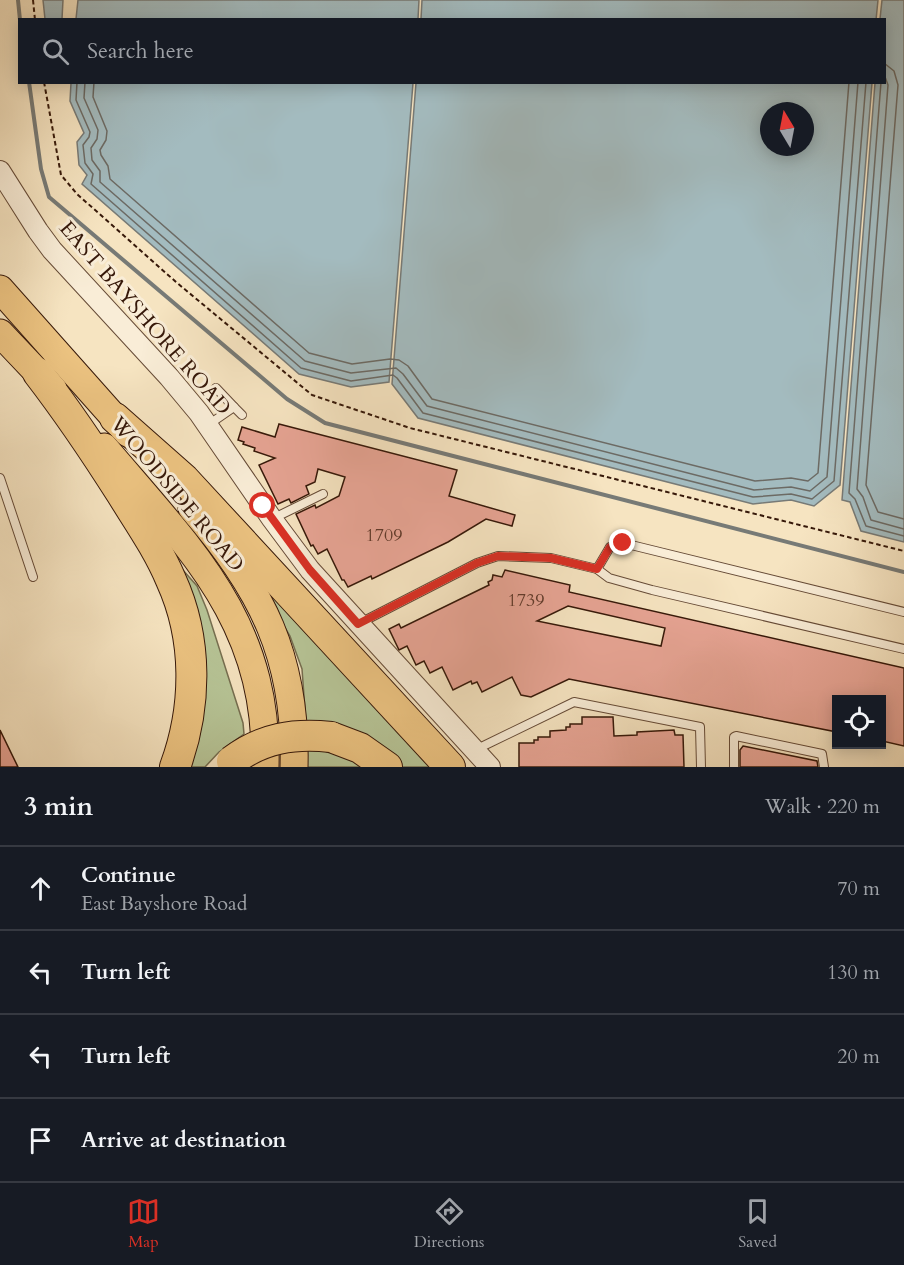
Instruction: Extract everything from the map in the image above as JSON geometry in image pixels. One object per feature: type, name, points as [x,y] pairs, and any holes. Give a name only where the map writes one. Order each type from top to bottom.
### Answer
[{"type":"highway","name":"WOODSIDE ROAD","points":[[0,289],[222,543],[259,600],[277,640],[289,685],[295,728],[294,767]]},
{"type":"highway","name":"WOODSIDE ROAD","points":[[0,333],[125,472],[199,561],[223,596],[242,632],[255,670],[264,720],[265,767]]},
{"type":"highway","points":[[38,373],[78,428],[153,543],[180,601],[189,641],[191,685],[186,733],[175,767]]},
{"type":"highway","points":[[115,418],[184,478],[450,767]]},
{"type":"highway","points":[[229,764],[244,752],[270,740],[301,735],[331,737],[360,748],[387,767]]},
{"type":"street","name":"EAST BAYSHORE ROAD","points":[[0,171],[33,225],[52,250],[170,377],[208,425],[310,570],[490,767]]},
{"type":"lane","points":[[216,388],[242,415]]},
{"type":"lane","points":[[208,425],[234,407]]},
{"type":"lane","points":[[0,478],[33,577]]},
{"type":"lane","points":[[272,519],[323,494]]},
{"type":"lane","points":[[597,569],[610,547],[623,543],[904,612]]},
{"type":"lane","points":[[358,624],[477,563],[498,556],[551,558],[597,569],[609,578],[652,590],[904,649]]},
{"type":"lane","points":[[475,750],[574,702],[700,727],[701,767]]},
{"type":"lane","points":[[734,767],[734,737],[736,736],[822,754],[824,767]]},
{"type":"path","points":[[33,0],[35,18]]},
{"type":"path","points":[[44,84],[61,175],[77,194],[176,282],[312,395],[411,428],[904,551]]},
{"type":"green space","points":[[182,569],[197,586],[207,610],[243,723],[244,734],[219,752],[205,767],[188,767]]},
{"type":"green space","points":[[276,594],[438,767],[399,767],[306,723],[302,669],[290,636],[268,599]]},
{"type":"green space","points":[[323,744],[370,767],[305,767],[304,745]]},
{"type":"water","points":[[43,0],[63,0],[62,18],[45,18]]},
{"type":"water","points":[[78,0],[419,0],[418,18],[76,18]]},
{"type":"water","points":[[422,0],[878,0],[876,18],[421,18]]},
{"type":"water","points":[[882,0],[904,0],[904,542],[861,531],[850,502],[842,500],[875,84],[886,84],[886,18],[880,18]]},
{"type":"water","points":[[71,84],[413,84],[389,382],[351,387],[299,374],[82,184],[87,175],[79,165],[77,142],[84,133],[70,101]]},
{"type":"water","points":[[416,84],[872,84],[840,485],[814,506],[791,500],[753,504],[418,418],[392,384]]},
{"type":"building","points":[[279,424],[457,470],[449,496],[515,515],[512,526],[486,519],[448,542],[372,579],[371,576],[348,587],[342,580],[327,549],[318,554],[313,545],[311,546],[296,514],[315,505],[316,508],[339,496],[345,477],[318,469],[315,482],[306,486],[309,494],[291,503],[289,499],[278,504],[259,465],[275,458],[254,451],[255,448],[238,440],[242,427],[275,437]]},
{"type":"building","points":[[505,570],[570,585],[569,592],[904,668],[904,746],[886,742],[886,695],[832,695],[832,731],[569,679],[531,697],[521,695],[512,677],[482,692],[477,682],[472,684],[471,681],[453,690],[442,667],[430,673],[424,661],[416,665],[407,646],[399,650],[389,629],[399,624],[401,628],[489,585],[488,582],[492,580],[493,575],[502,577]],"holes":[[[568,606],[665,628],[661,646],[537,621]]]},
{"type":"building","points":[[582,717],[613,717],[614,736],[674,730],[675,735],[683,735],[684,767],[519,767],[519,743],[534,743],[538,737],[550,737],[550,731],[566,730],[570,724],[582,724]]},
{"type":"building","points":[[0,730],[18,767],[0,767]]},
{"type":"building","points":[[743,746],[817,761],[818,767],[740,767],[740,750]]},
{"type":"waterway","points":[[18,0],[20,18]]},
{"type":"waterway","points":[[29,84],[41,169],[49,197],[287,399],[325,423],[904,572]]},
{"type":"route","points":[[263,506],[310,570],[358,624],[477,563],[498,556],[551,558],[597,569],[610,547],[623,543]]}]
